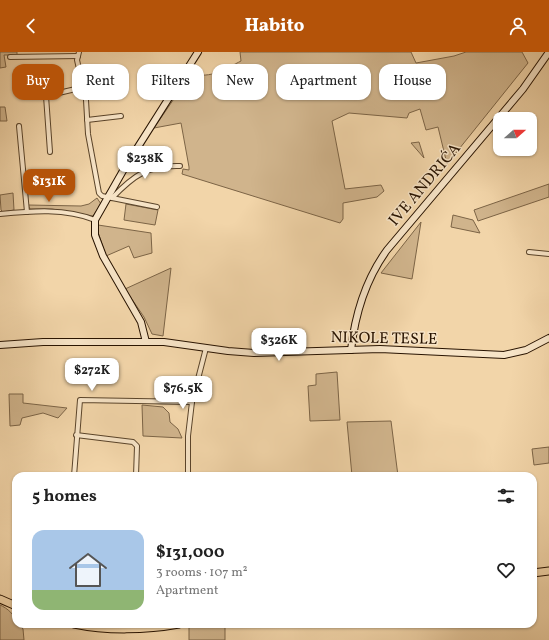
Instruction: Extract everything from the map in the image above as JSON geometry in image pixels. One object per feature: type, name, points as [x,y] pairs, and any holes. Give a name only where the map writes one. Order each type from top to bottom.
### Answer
[{"type":"main road","points":[[537,572],[549,571]]},
{"type":"main road","points":[[0,599],[12,604]]},
{"type":"main road","points":[[107,628],[134,628]]},
{"type":"street","points":[[146,342],[141,322],[102,256],[95,235],[96,220],[198,52]]},
{"type":"street","name":"IVE ANDRIĆA","points":[[351,350],[357,315],[371,275],[380,260],[522,89],[549,52]]},
{"type":"street","points":[[10,57],[78,54],[80,64]]},
{"type":"street","points":[[50,152],[46,96],[72,90]]},
{"type":"street","points":[[85,100],[99,193],[102,196],[126,202],[157,207]]},
{"type":"street","points":[[87,120],[121,116]]},
{"type":"street","points":[[19,126],[27,212]]},
{"type":"street","points":[[110,197],[129,181],[146,170],[160,166],[180,166]]},
{"type":"street","points":[[0,214],[43,211],[64,213],[96,220]]},
{"type":"street","points":[[529,252],[549,254]]},
{"type":"street","name":"NIKOLE TESLE","points":[[0,345],[164,342],[254,353],[394,350],[504,355],[522,352],[549,338]]},
{"type":"street","points":[[188,472],[188,436],[192,402],[206,348]]},
{"type":"street","points":[[74,472],[80,400],[192,402]]},
{"type":"street","points":[[76,435],[133,442],[137,446],[136,472]]},
{"type":"shaded area","points":[[0,52],[17,52],[17,55],[4,55],[6,67],[0,68]]},
{"type":"shaded area","points":[[240,52],[411,52],[416,63],[454,56],[466,52],[522,52],[528,63],[447,164],[438,127],[426,130],[420,109],[409,113],[407,118],[349,113],[332,121],[345,189],[381,185],[384,191],[377,197],[343,203],[343,219],[340,223],[182,174],[183,169],[189,170],[189,167],[181,123],[154,128],[173,100],[204,100],[204,75],[212,74],[212,100],[268,100],[268,64],[235,64],[241,61]]},
{"type":"shaded area","points":[[0,107],[5,107],[7,121],[0,121]]},
{"type":"shaded area","points":[[419,142],[424,158],[411,143]]},
{"type":"shaded area","points":[[549,184],[549,197],[478,221],[474,210]]},
{"type":"shaded area","points":[[13,193],[14,210],[3,212],[1,210],[0,195]]},
{"type":"shaded area","points":[[97,198],[101,204],[93,216],[52,209],[30,209],[28,205],[81,206],[89,204]]},
{"type":"shaded area","points":[[126,204],[158,210],[155,225],[124,220]]},
{"type":"shaded area","points":[[453,215],[473,220],[480,233],[451,227]]},
{"type":"shaded area","points":[[421,222],[412,279],[381,273]]},
{"type":"shaded area","points":[[98,225],[151,233],[152,253],[134,258],[129,246],[106,256],[98,232]]},
{"type":"shaded area","points":[[171,268],[163,336],[152,334],[144,317],[125,289]]},
{"type":"shaded area","points":[[337,372],[340,420],[310,421],[308,386],[316,385],[316,374]]},
{"type":"shaded area","points":[[9,394],[23,394],[23,403],[67,408],[58,418],[43,413],[22,418],[20,425],[10,426]]},
{"type":"shaded area","points":[[142,405],[163,407],[169,413],[170,422],[178,429],[182,438],[143,436]]},
{"type":"shaded area","points":[[391,421],[397,472],[352,472],[347,422]]},
{"type":"shaded area","points":[[549,447],[549,463],[534,465],[532,449]]},
{"type":"shaded area","points":[[0,605],[11,612],[12,628],[23,629],[24,640],[0,640]]},
{"type":"shaded area","points":[[189,628],[225,628],[225,640],[189,640]]}]
